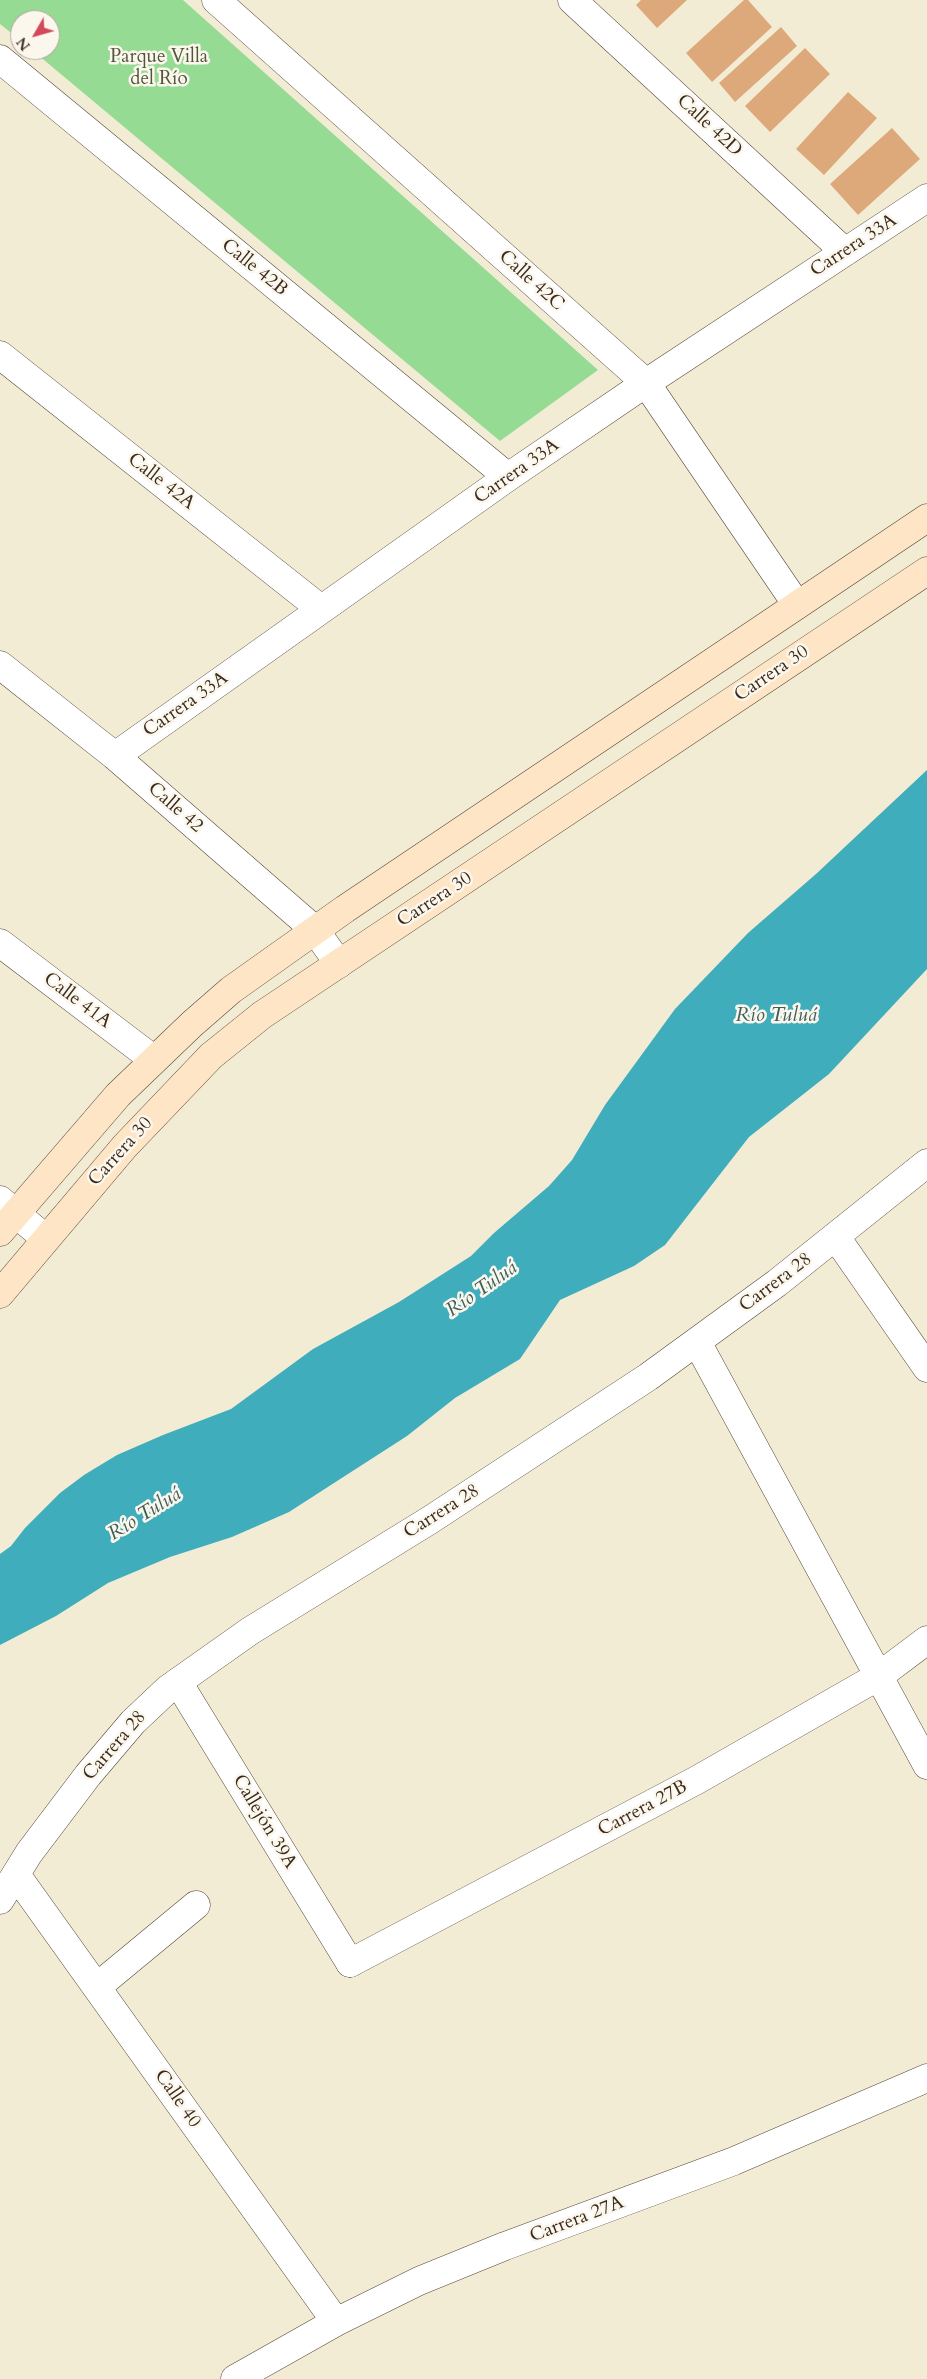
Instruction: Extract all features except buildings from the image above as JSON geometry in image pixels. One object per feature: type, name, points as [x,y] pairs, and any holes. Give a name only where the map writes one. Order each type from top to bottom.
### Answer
[{"type":"main road","points":[[5,1215],[153,1060],[231,990],[315,930],[927,518]]},
{"type":"main road","name":"Carrera 30","points":[[0,1294],[124,1146],[212,1056],[262,1016],[927,570]]},
{"type":"main road","points":[[830,583],[854,619]]},
{"type":"street","name":"Calle 42C","points":[[216,0],[646,383],[797,605]]},
{"type":"street","name":"Calle 42D","points":[[572,0],[845,252]]},
{"type":"street","name":"Calle 42B","points":[[0,59],[508,477]]},
{"type":"street","name":"Carrera 33A","points":[[114,756],[508,477],[646,383],[927,198]]},
{"type":"street","name":"Calle 42A","points":[[0,355],[321,609]]},
{"type":"street","name":"Calle 42","points":[[2,671],[114,756],[315,930],[339,964]]},
{"type":"street","name":"Calle 41A","points":[[0,943],[153,1060]]},
{"type":"street","name":"Carrera 28","points":[[0,1900],[17,1876],[29,1853],[88,1775],[133,1722],[178,1682],[250,1631],[538,1451],[697,1342],[836,1237],[927,1163]]},
{"type":"street","points":[[5,1215],[46,1239]]},
{"type":"street","points":[[836,1237],[927,1368]]},
{"type":"street","points":[[697,1342],[927,1765]]},
{"type":"street","name":"Carrera 27B","points":[[350,1963],[697,1780],[879,1676],[927,1640]]},
{"type":"street","name":"Callejón 39A","points":[[178,1682],[350,1963]]},
{"type":"street","name":"Calle 40","points":[[17,1876],[98,1986],[336,2322]]},
{"type":"street","points":[[98,1986],[196,1905]]},
{"type":"street","name":"Carrera 27A","points":[[235,2379],[336,2322],[419,2281],[514,2243],[734,2161],[927,2078]]},
{"type":"green space","name":"Parque Villa del Río","points":[[0,0],[183,0],[598,370],[500,441],[44,60],[60,60],[60,10],[10,10],[10,32],[0,24]]},
{"type":"water","name":"Río Tuluá","points":[[927,770],[927,969],[829,1074],[749,1137],[665,1245],[634,1266],[560,1300],[520,1359],[455,1398],[407,1436],[289,1512],[232,1537],[170,1557],[108,1583],[56,1616],[0,1645],[0,1554],[11,1546],[25,1528],[60,1493],[84,1475],[117,1455],[231,1409],[313,1349],[399,1302],[471,1256],[494,1233],[549,1186],[572,1160],[605,1105],[675,1009],[748,933],[816,874]]}]
